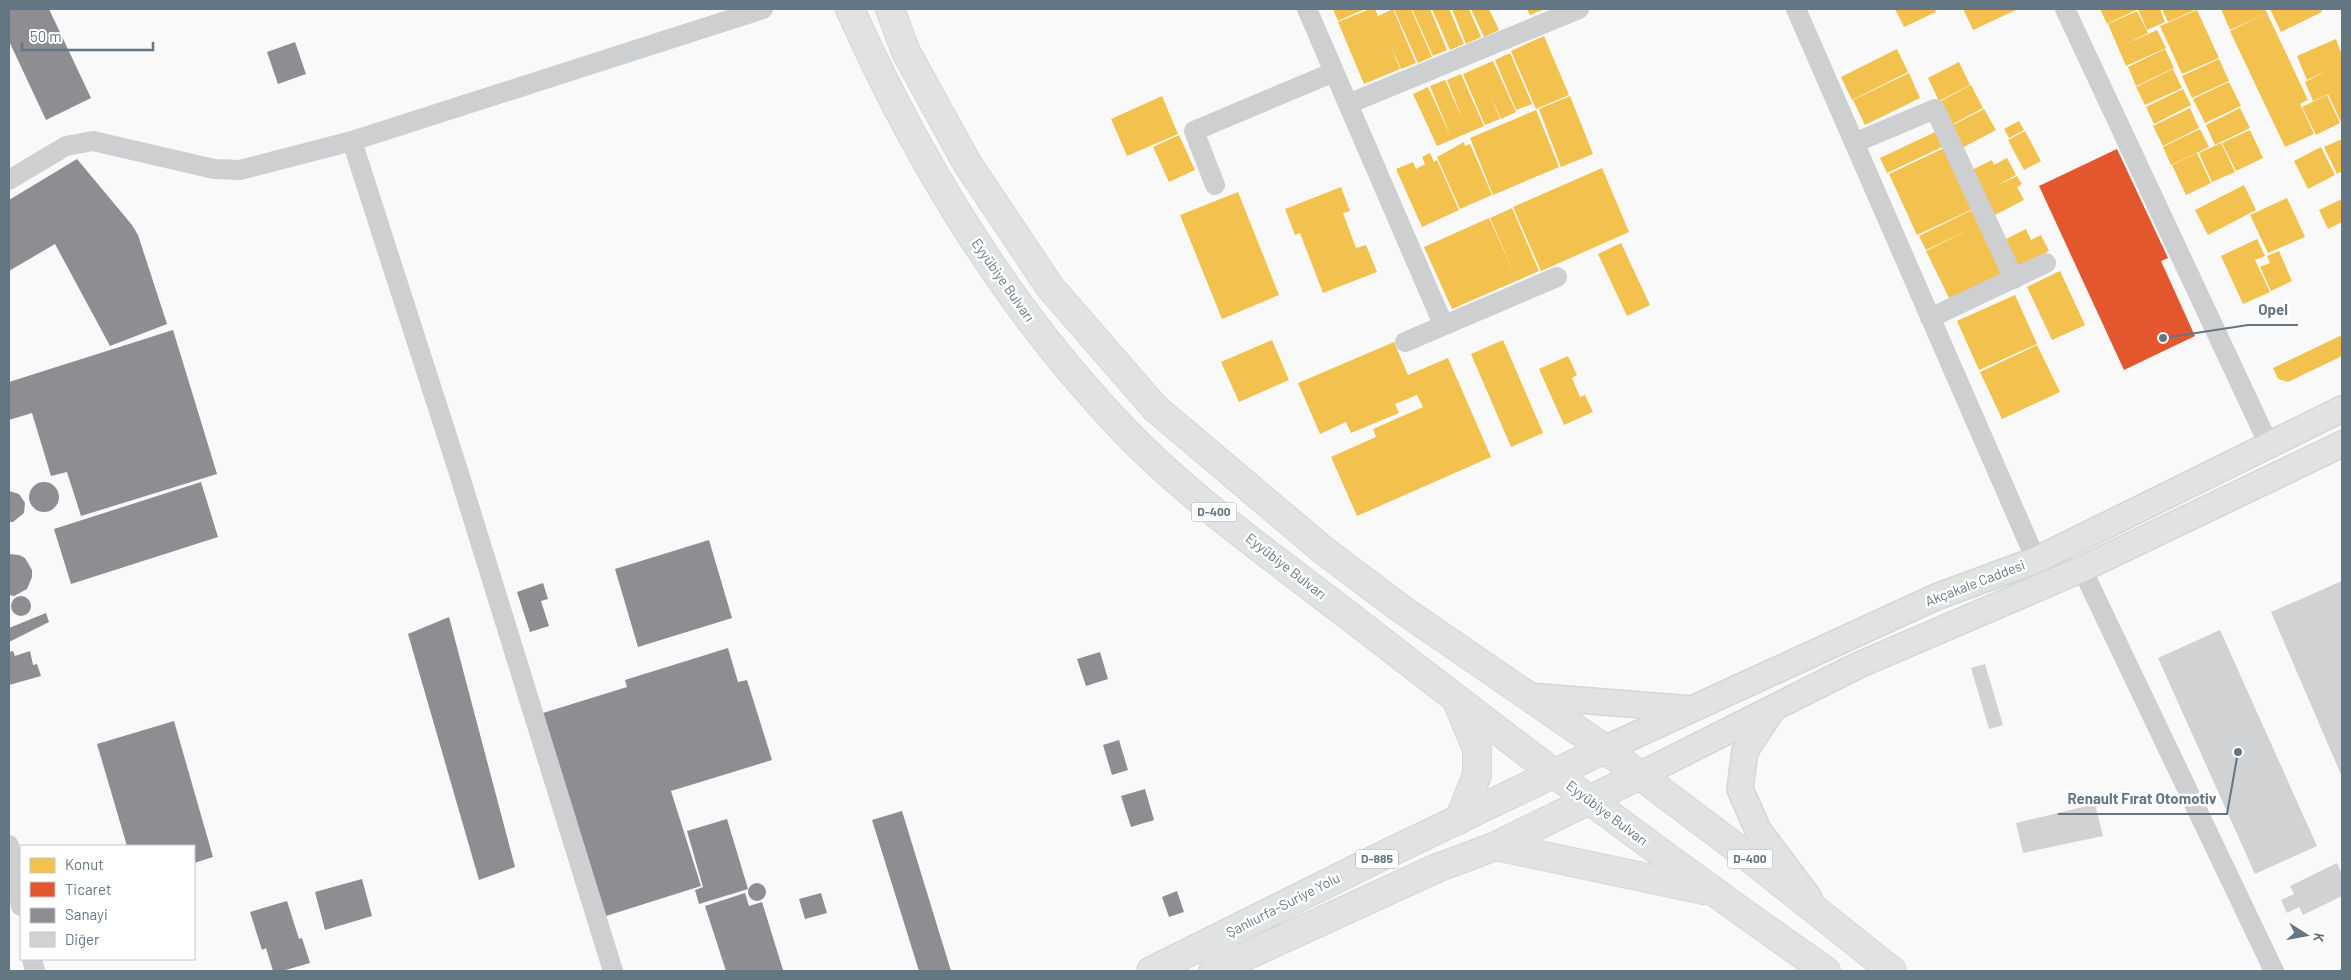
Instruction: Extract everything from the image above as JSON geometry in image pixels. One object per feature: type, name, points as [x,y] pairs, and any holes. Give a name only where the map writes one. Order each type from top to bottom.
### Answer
[{"type":"highway","name":"Eyyübiye Bulvarı","points":[[850,9],[879,74],[932,173],[1010,293],[1062,360],[1122,428],[1185,489],[1457,699],[1713,892]]},
{"type":"highway","name":"D-400","points":[[890,9],[906,52],[978,180],[1050,287],[1155,408],[1323,550],[1400,608],[1605,749],[1892,971]]},
{"type":"highway","points":[[1457,699],[1477,749],[1477,775],[1459,820]]},
{"type":"highway","name":"Şanlıurfa-Suriye Yolu","points":[[1151,971],[1605,749]]},
{"type":"highway","name":"Şanlıurfa-Suriye Yolu","points":[[1213,971],[1437,868],[1496,846],[1640,775]]},
{"type":"highway","points":[[1496,846],[1713,892]]},
{"type":"highway","name":"D-400","points":[[1713,892],[1826,971]]},
{"type":"main road","name":"Akçakale Caddesi","points":[[1605,749],[1694,710],[1936,597],[2036,560],[2342,409]]},
{"type":"main road","name":"Akçakale Caddesi","points":[[1640,775],[1859,665],[2082,569],[2342,444]]},
{"type":"main road","points":[[1528,696],[1694,710]]},
{"type":"main road","points":[[1774,708],[1745,751],[1740,789],[1758,830],[1824,918]]},
{"type":"street","points":[[9,180],[66,146],[79,142],[107,144],[181,162],[227,170],[280,161],[352,141],[763,9]]},
{"type":"street","points":[[1307,9],[1443,324]]},
{"type":"street","points":[[1348,104],[1576,9]]},
{"type":"street","points":[[1796,9],[2036,560]]},
{"type":"street","points":[[2065,9],[2269,445]]},
{"type":"street","points":[[1215,185],[1194,131],[1334,72]]},
{"type":"street","points":[[1854,142],[1935,110],[2014,279]]},
{"type":"street","points":[[352,141],[466,495],[613,971]]},
{"type":"street","points":[[1930,318],[2046,263]]},
{"type":"street","points":[[1405,342],[1443,324],[1557,277]]},
{"type":"street","points":[[2082,569],[2274,971]]},
{"type":"street","points":[[9,845],[20,901]]},
{"type":"building: Konut","points":[[1333,9],[1365,9],[1338,21]]},
{"type":"building: Konut","points":[[1370,9],[1375,9],[1378,16],[1393,9],[1416,63],[1401,69],[1390,44],[1400,69],[1364,84],[1338,22]]},
{"type":"building: Konut","points":[[1394,9],[1411,9],[1432,57],[1418,63]]},
{"type":"building: Konut","points":[[1412,9],[1430,9],[1447,50],[1433,56]]},
{"type":"building: Konut","points":[[1432,9],[1449,9],[1464,44],[1450,50]]},
{"type":"building: Konut","points":[[1452,9],[1469,9],[1481,37],[1466,44]]},
{"type":"building: Konut","points":[[1471,9],[1489,9],[1499,30],[1484,37]]},
{"type":"building: Konut","points":[[1527,9],[1544,9],[1530,15]]},
{"type":"building: Konut","points":[[1895,9],[1935,9],[1936,12],[1904,27]]},
{"type":"building: Konut","points":[[1963,9],[2018,9],[1973,30]]},
{"type":"building: Konut","points":[[2100,9],[2138,9],[2107,24]]},
{"type":"building: Konut","points":[[2138,9],[2160,9],[2165,22],[2147,30]]},
{"type":"building: Konut","points":[[2162,9],[2197,9],[2168,22]]},
{"type":"building: Konut","points":[[2221,9],[2265,9],[2267,13],[2230,30]]},
{"type":"building: Konut","points":[[2270,9],[2321,9],[2322,12],[2281,32]]},
{"type":"building: Konut","points":[[2197,10],[2219,58],[2182,74],[2160,26]]},
{"type":"building: Konut","points":[[2137,11],[2148,33],[2124,45],[2157,30],[2166,48],[2126,66],[2108,24]]},
{"type":"building: Konut","points":[[2267,13],[2308,100],[2300,104],[2314,134],[2285,147],[2230,31]]},
{"type":"building: Konut","points":[[1544,36],[1569,95],[1536,109],[1511,51]]},
{"type":"building: Konut","points":[[2336,39],[2342,55],[2341,122],[2328,94],[2313,101],[2305,82],[2331,69],[2307,80],[2297,56]]},
{"type":"building: Konut","points":[[1897,49],[1908,72],[1852,100],[1841,77]]},
{"type":"building: Konut","points":[[2165,49],[2174,68],[2136,86],[2128,67]]},
{"type":"building: Konut","points":[[1510,53],[1532,104],[1516,110],[1495,60]]},
{"type":"building: Konut","points":[[2219,59],[2229,81],[2192,98],[2182,76]]},
{"type":"building: Konut","points":[[1493,61],[1516,112],[1501,119],[1490,94],[1500,119],[1485,125],[1463,74]]},
{"type":"building: Konut","points":[[1959,62],[1970,85],[1939,101],[1928,78]]},
{"type":"building: Konut","points":[[2173,69],[2182,88],[2145,105],[2136,87]]},
{"type":"building: Konut","points":[[1909,73],[1920,98],[1865,125],[1853,100]]},
{"type":"building: Konut","points":[[1461,74],[1484,126],[1437,146],[1413,94],[1428,87],[1451,137],[1430,86],[1445,80],[1463,120],[1447,80]]},
{"type":"building: Konut","points":[[2229,82],[2241,106],[2205,123],[2193,99]]},
{"type":"building: Konut","points":[[1971,85],[1983,108],[1951,125],[1939,102]]},
{"type":"building: Konut","points":[[2183,89],[2191,105],[2154,124],[2146,107]]},
{"type":"building: Konut","points":[[2327,95],[2340,123],[2316,135],[2302,107]]},
{"type":"building: Konut","points":[[1162,96],[1178,134],[1127,156],[1111,119]]},
{"type":"building: Konut","points":[[1570,96],[1593,154],[1561,167],[1539,109]]},
{"type":"building: Konut","points":[[2190,108],[2199,128],[2163,146],[2153,126]]},
{"type":"building: Konut","points":[[2240,108],[2250,128],[2215,145],[2206,125]]},
{"type":"building: Konut","points":[[1984,109],[1996,130],[1962,148],[1951,126]]},
{"type":"building: Konut","points":[[1536,110],[1559,167],[1493,195],[1470,138]]},
{"type":"building: Konut","points":[[2019,121],[2024,130],[2009,138],[2004,129]]},
{"type":"building: Konut","points":[[2200,129],[2209,147],[2171,165],[2163,147]]},
{"type":"building: Konut","points":[[2250,130],[2263,158],[2236,171],[2222,143]]},
{"type":"building: Konut","points":[[2025,131],[2041,161],[2024,170],[2008,140]]},
{"type":"building: Konut","points":[[1935,132],[1942,147],[1887,173],[1880,158]]},
{"type":"building: Konut","points":[[1179,135],[1195,170],[1169,182],[1153,147]]},
{"type":"building: Konut","points":[[2342,139],[2342,171],[2337,174],[2324,147]]},
{"type":"building: Konut","points":[[1464,142],[1465,146],[1470,144],[1492,195],[1460,209],[1437,157]]},
{"type":"building: Konut","points":[[2221,143],[2235,172],[2212,182],[2199,153]]},
{"type":"building: Konut","points":[[2321,147],[2335,175],[2308,189],[2294,161]]},
{"type":"building: Konut","points":[[1944,148],[1973,209],[1917,235],[1889,174]]},
{"type":"building: Konut","points":[[1430,153],[1434,162],[1437,160],[1459,210],[1422,227],[1396,169],[1413,162],[1416,169],[1425,164],[1422,157]]},
{"type":"building: Konut","points":[[2197,153],[2211,183],[2186,195],[2172,165]]},
{"type":"building: Konut","points":[[2007,158],[2016,175],[1996,186],[2017,176],[2022,184],[2017,187],[2024,200],[1995,215],[1972,170],[1992,160],[1994,165]]},
{"type":"building: Konut","points":[[1602,168],[1629,232],[1541,271],[1513,207]]},
{"type":"building: Konut","points":[[2244,185],[2256,210],[2208,235],[2195,210]]},
{"type":"building: Konut","points":[[1341,187],[1350,211],[1343,213],[1356,248],[1366,245],[1377,272],[1323,293],[1300,233],[1295,235],[1285,209]]},
{"type":"building: Konut","points":[[1238,192],[1279,295],[1222,319],[1180,215]]},
{"type":"building: Konut","points":[[2287,198],[2305,237],[2268,253],[2250,215]]},
{"type":"building: Konut","points":[[2342,199],[2342,222],[2328,229],[2319,210]]},
{"type":"building: Konut","points":[[1512,208],[1539,271],[1452,309],[1424,247],[1489,218],[1516,277],[1490,218]]},
{"type":"building: Konut","points":[[1974,209],[2005,273],[1950,300],[1926,251],[1977,226],[1926,250],[1919,236]]},
{"type":"building: Konut","points":[[2026,229],[2031,240],[2041,235],[2049,251],[2016,268],[2002,241]]},
{"type":"building: Konut","points":[[2257,239],[2265,256],[2255,260],[2270,292],[2243,304],[2221,256]]},
{"type":"building: Konut","points":[[1621,243],[1650,305],[1627,316],[1598,254]]},
{"type":"building: Konut","points":[[2279,251],[2292,281],[2271,291],[2260,267],[2270,263],[2267,256]]},
{"type":"building: Konut","points":[[2060,271],[2085,325],[2052,340],[2027,287]]},
{"type":"building: Konut","points":[[2015,295],[2037,344],[1979,370],[1957,321]]},
{"type":"building: Konut","points":[[2342,335],[2342,356],[2288,382],[2278,379],[2273,368]]},
{"type":"building: Konut","points":[[1272,340],[1289,380],[1239,402],[1221,362]]},
{"type":"building: Konut","points":[[1503,340],[1543,433],[1511,447],[1471,354]]},
{"type":"building: Konut","points":[[1394,342],[1408,375],[1448,358],[1491,457],[1357,516],[1331,457],[1376,437],[1373,429],[1423,407],[1417,395],[1395,404],[1399,413],[1351,433],[1346,422],[1320,434],[1298,383]]},
{"type":"building: Konut","points":[[2037,345],[2060,392],[2002,419],[1980,372]]},
{"type":"building: Konut","points":[[1568,356],[1577,375],[1572,378],[1580,397],[1585,395],[1593,412],[1564,425],[1539,369]]},
{"type":"building: Ticaret","points":[[2117,149],[2168,258],[2161,261],[2195,336],[2124,370],[2039,186]]},
{"type":"building: Sanayi","points":[[9,9],[49,9],[91,98],[46,120],[9,41]]},
{"type":"building: Sanayi","points":[[295,42],[306,74],[278,84],[267,52]]},
{"type":"building: Sanayi","points":[[77,159],[132,225],[138,235],[167,324],[110,346],[55,244],[9,271],[9,200]]},
{"type":"building: Sanayi","points":[[173,330],[217,474],[81,516],[67,472],[51,476],[32,413],[9,420],[9,382]]},
{"type":"building: Sanayi","points":[[44,482],[55,486],[59,497],[55,508],[44,512],[33,508],[29,497],[33,486]]},
{"type":"building: Sanayi","points":[[201,482],[218,537],[71,584],[54,529]]},
{"type":"building: Sanayi","points":[[9,491],[19,494],[25,503],[24,513],[13,522],[9,522]]},
{"type":"building: Sanayi","points":[[709,540],[732,618],[638,647],[615,569]]},
{"type":"building: Sanayi","points":[[9,554],[25,558],[32,570],[32,577],[27,589],[14,596],[9,595]]},
{"type":"building: Sanayi","points":[[543,583],[548,599],[541,601],[549,626],[530,632],[517,592]]},
{"type":"building: Sanayi","points":[[21,596],[28,599],[31,606],[28,613],[21,616],[14,613],[11,606],[14,599]]},
{"type":"building: Sanayi","points":[[46,613],[49,622],[9,642],[9,628]]},
{"type":"building: Sanayi","points":[[449,617],[515,867],[479,880],[408,634]]},
{"type":"building: Sanayi","points":[[728,648],[738,682],[747,680],[772,760],[671,791],[701,886],[606,916],[543,713],[627,687],[625,680]]},
{"type":"building: Sanayi","points":[[13,651],[15,656],[30,651],[33,665],[37,664],[41,676],[9,685],[9,652]]},
{"type":"building: Sanayi","points":[[1100,652],[1108,679],[1086,686],[1077,659]]},
{"type":"building: Sanayi","points":[[174,721],[213,857],[195,863],[195,845],[127,845],[97,744]]},
{"type":"building: Sanayi","points":[[1119,740],[1128,770],[1112,775],[1103,745]]},
{"type":"building: Sanayi","points":[[1145,789],[1154,820],[1131,827],[1121,796]]},
{"type":"building: Sanayi","points":[[902,811],[951,971],[919,971],[872,820]]},
{"type":"building: Sanayi","points":[[727,819],[748,889],[699,904],[695,890],[703,887],[687,831]]},
{"type":"building: Sanayi","points":[[362,879],[372,916],[325,930],[315,892]]},
{"type":"building: Sanayi","points":[[753,883],[761,883],[766,888],[764,899],[753,901],[748,896],[748,888]]},
{"type":"building: Sanayi","points":[[1177,891],[1184,912],[1169,917],[1162,897]]},
{"type":"building: Sanayi","points":[[745,893],[749,906],[762,902],[783,970],[726,971],[705,906]]},
{"type":"building: Sanayi","points":[[821,893],[827,913],[805,919],[799,899]]},
{"type":"building: Sanayi","points":[[287,901],[299,939],[302,938],[310,963],[282,971],[273,971],[266,948],[262,950],[250,912]]},
{"type":"building: Diğer","points":[[2342,581],[2342,777],[2271,612]]},
{"type":"building: Diğer","points":[[2220,630],[2317,846],[2255,874],[2158,658]]},
{"type":"building: Diğer","points":[[1985,664],[2003,725],[1989,729],[1971,668]]},
{"type":"building: Diğer","points":[[2095,804],[2103,836],[2023,853],[2016,823]]},
{"type":"building: Diğer","points":[[2337,863],[2342,874],[2342,896],[2303,915],[2299,907],[2287,913],[2281,900],[2294,894],[2290,886]]},
{"type":"place","name":"Opel","points":[[2163,338]]},
{"type":"place","name":"Renault Fırat Otomotiv","points":[[2238,752]]}]
